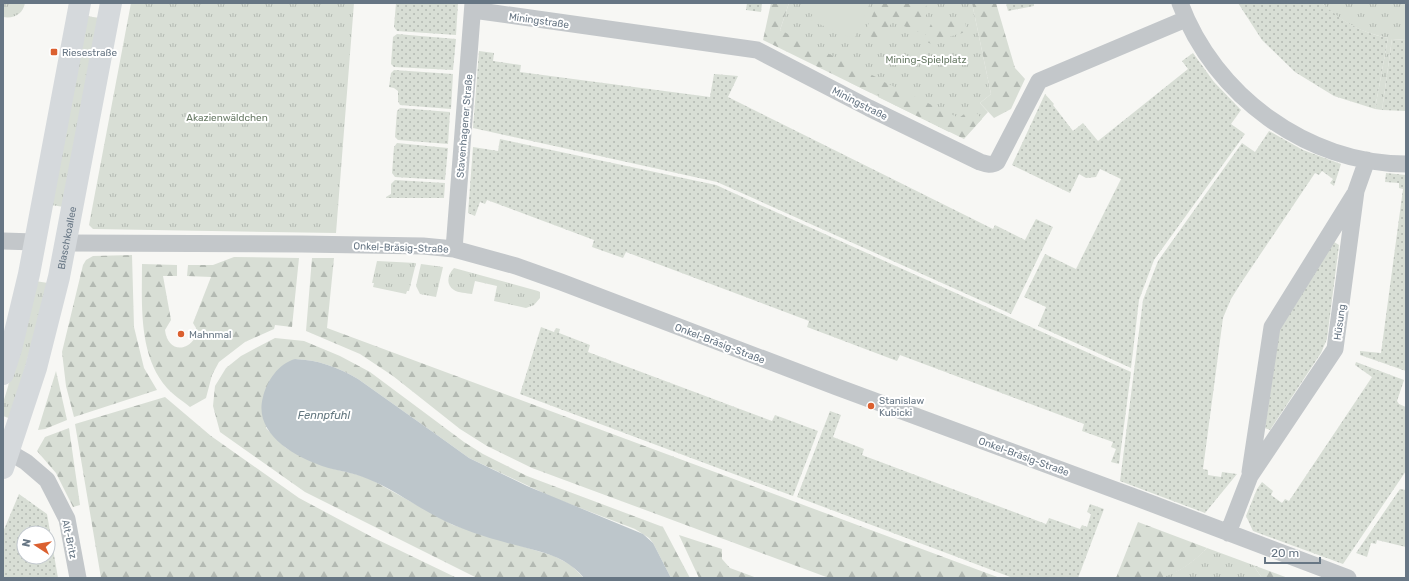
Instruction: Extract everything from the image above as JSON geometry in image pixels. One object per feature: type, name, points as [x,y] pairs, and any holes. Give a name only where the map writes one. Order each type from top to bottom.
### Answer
[{"type":"main road","points":[[3,374],[20,311],[35,242],[80,3]]},
{"type":"main road","name":"Blaschkoallee","points":[[6,460],[36,368],[59,277],[111,3]]},
{"type":"street","points":[[1180,3],[1186,19],[1199,44],[1214,65],[1233,87],[1256,109],[1281,126],[1312,143],[1367,160],[1406,164]]},
{"type":"street","name":"Miningstraße","points":[[473,7],[757,50],[869,108],[980,162],[990,165],[994,165],[997,162],[1039,81],[1186,19]]},
{"type":"street","name":"Stavenhagener Straße","points":[[454,249],[473,7]]},
{"type":"street","name":"Hüsung","points":[[1228,533],[1250,476],[1335,349],[1356,191],[1367,160]]},
{"type":"street","name":"Hüsung","points":[[1250,476],[1272,327],[1356,191]]},
{"type":"street","points":[[3,241],[35,242]]},
{"type":"street","name":"Onkel-Bräsig-Straße","points":[[66,243],[302,244],[422,246],[454,249],[516,266],[561,282],[1348,578]]},
{"type":"street","name":"Alt-Britz","points":[[6,460],[26,462],[47,480],[68,519],[78,578]]},
{"type":"green space","points":[[3,3],[25,3],[20,13],[17,15],[3,17]]},
{"type":"green space","name":"Akazienwäldchen","points":[[131,3],[354,3],[336,233],[93,229],[89,225]]},
{"type":"green space","points":[[396,3],[458,3],[456,35],[397,31],[394,27]]},
{"type":"green space","points":[[747,3],[762,3],[761,12],[746,10]]},
{"type":"green space","points":[[771,3],[789,3],[780,30],[876,77],[871,93],[763,40]]},
{"type":"green space","name":"Mining-Spielplatz","points":[[789,3],[972,3],[991,94],[980,103],[988,112],[979,122],[949,132],[849,82],[780,30]]},
{"type":"green space","points":[[817,3],[870,3],[854,39],[810,20]]},
{"type":"green space","points":[[878,3],[926,3],[927,13],[918,32],[892,21],[883,41],[864,34]]},
{"type":"green space","points":[[972,3],[996,3],[1015,68],[1025,79],[1011,109],[994,118],[980,103],[991,94]]},
{"type":"green space","points":[[1006,3],[1040,3],[1034,4],[1034,6],[1008,11]]},
{"type":"green space","points":[[1238,3],[1322,3],[1344,21],[1369,33],[1388,38],[1375,109],[1334,96],[1295,72],[1262,40]]},
{"type":"green space","points":[[1322,3],[1406,3],[1406,40],[1392,39],[1382,110],[1375,109],[1388,38],[1369,33],[1352,26],[1329,10]]},
{"type":"green space","points":[[86,16],[100,18],[64,207],[51,205]]},
{"type":"green space","points":[[964,17],[967,32],[948,37],[932,44],[925,41],[925,36],[931,24]]},
{"type":"green space","points":[[397,34],[456,39],[453,70],[394,67],[391,64],[393,37]]},
{"type":"green space","points":[[1392,39],[1406,40],[1406,111],[1382,110]]},
{"type":"green space","points":[[479,51],[494,53],[493,61],[521,65],[520,72],[710,97],[714,74],[738,76],[728,97],[993,229],[995,225],[1025,240],[1036,219],[1053,227],[1011,314],[717,182],[473,128]]},
{"type":"green space","points":[[1193,53],[1214,82],[1241,110],[1231,124],[1245,134],[1154,260],[1139,300],[1131,368],[1038,326],[1046,307],[1024,297],[1045,254],[1076,269],[1121,179],[1100,169],[1096,177],[1086,178],[1079,174],[1070,193],[1012,165],[1045,94],[1073,131],[1083,123],[1098,141],[1188,69],[1182,61]]},
{"type":"green space","points":[[394,70],[453,74],[451,109],[400,105],[398,101],[398,91],[389,87],[391,73]]},
{"type":"green space","points":[[880,80],[959,118],[972,108],[982,119],[964,139],[878,97],[880,91]]},
{"type":"green space","points":[[400,108],[450,112],[448,144],[398,140],[395,137],[397,111]]},
{"type":"green space","points":[[1269,131],[1303,150],[1341,164],[1334,186],[1330,183],[1333,179],[1322,171],[1319,175],[1315,173],[1241,283],[1231,299],[1223,318],[1203,469],[1208,470],[1208,475],[1221,477],[1222,472],[1237,474],[1205,513],[1120,481],[1143,300],[1158,261],[1242,143],[1255,152]]},
{"type":"green space","points":[[500,139],[716,185],[1131,372],[1119,464],[1111,462],[1116,449],[1111,447],[1113,442],[1082,431],[1084,424],[900,355],[897,361],[807,327],[809,321],[626,252],[623,258],[592,247],[594,240],[487,200],[485,204],[480,202],[475,216],[468,213],[473,147],[498,151]]},
{"type":"green space","points":[[397,143],[448,148],[445,180],[395,177],[392,173],[394,147]]},
{"type":"green space","points":[[1386,173],[1406,175],[1406,371],[1360,355],[1360,351],[1381,353],[1403,189],[1399,188],[1399,183],[1385,182]]},
{"type":"green space","points":[[395,180],[445,183],[444,198],[386,198],[391,194],[391,184]]},
{"type":"green space","points":[[1334,242],[1339,245],[1327,339],[1321,353],[1270,430],[1265,428],[1279,329]]},
{"type":"green space","points":[[132,255],[134,327],[144,368],[157,390],[74,417],[66,386],[62,352],[83,265],[86,260],[93,256]]},
{"type":"green space","points":[[234,257],[299,258],[292,327],[275,325],[274,329],[245,342],[219,362],[212,375],[206,398],[190,407],[167,388],[158,375],[151,360],[146,345],[142,312],[142,264],[177,265],[177,276],[163,276],[171,320],[165,330],[169,342],[172,345],[181,348],[191,343],[195,338],[196,328],[193,323],[211,277],[187,276],[188,265],[213,265]]},
{"type":"green space","points":[[312,258],[334,258],[327,328],[1000,578],[829,578],[532,468],[487,446],[460,429],[393,376],[360,354],[306,331]]},
{"type":"green space","points":[[377,261],[416,263],[409,291],[407,291],[406,294],[373,287],[374,283],[372,283]]},
{"type":"green space","points":[[421,264],[443,267],[436,297],[420,294],[416,286]]},
{"type":"green space","points":[[454,268],[538,291],[540,292],[540,298],[534,305],[526,308],[494,301],[497,286],[475,281],[472,294],[458,292],[451,288],[448,282],[450,273]]},
{"type":"green space","points":[[35,281],[48,283],[11,419],[3,416],[3,403],[16,360]]},
{"type":"green space","points":[[541,327],[554,332],[556,328],[560,329],[559,333],[590,345],[588,352],[772,421],[775,415],[818,431],[793,496],[520,394]]},
{"type":"green space","points":[[275,338],[304,341],[340,356],[370,372],[464,442],[483,454],[527,476],[663,527],[690,578],[671,578],[653,543],[649,538],[635,529],[554,498],[469,458],[358,379],[343,371],[320,363],[295,359],[266,428],[286,448],[311,461],[370,479],[453,525],[554,556],[571,565],[584,578],[477,578],[305,492],[220,432],[213,406],[215,386],[226,368],[241,356]]},
{"type":"green space","points":[[1356,362],[1404,380],[1397,401],[1399,404],[1406,407],[1406,471],[1343,564],[1253,531],[1246,516],[1257,489],[1262,482],[1273,491],[1271,495],[1282,503],[1285,499],[1289,501],[1372,377],[1355,365]]},
{"type":"green space","points":[[56,371],[67,420],[45,429],[38,430]]},
{"type":"green space","points":[[165,397],[211,436],[299,498],[372,537],[457,578],[101,578],[75,424]]},
{"type":"green space","points":[[830,411],[841,415],[833,437],[864,449],[862,455],[1046,524],[1049,518],[1080,529],[1082,525],[1087,527],[1091,514],[1087,512],[1090,504],[1104,509],[1078,578],[1013,578],[797,497]]},
{"type":"green space","points":[[69,428],[80,505],[73,507],[56,473],[37,451],[45,437]]},
{"type":"green space","points":[[1400,489],[1406,490],[1406,547],[1377,540],[1376,544],[1371,543],[1367,557],[1356,553]]},
{"type":"green space","points":[[19,494],[47,514],[49,525],[16,525],[16,565],[56,565],[58,578],[3,578],[3,532]]},
{"type":"green space","points":[[1138,522],[1207,548],[1186,566],[1167,576],[1150,579],[1116,578]]},
{"type":"green space","points":[[679,535],[722,549],[722,559],[730,568],[757,578],[699,578]]},
{"type":"green space","points":[[1207,548],[1253,565],[1262,578],[1159,578],[1174,573],[1196,558]]},
{"type":"green space","points":[[1253,565],[1288,578],[1262,578]]},
{"type":"water","name":"Fennpfuhl","points":[[295,359],[320,363],[335,368],[358,379],[469,458],[527,486],[643,534],[653,543],[671,578],[584,578],[569,564],[551,555],[487,537],[449,523],[377,483],[357,475],[322,466],[299,456],[278,441],[270,432],[264,422],[261,410],[263,397],[270,379],[283,365]]},
{"type":"place","name":"Riesestraße","points":[[54,52]]},
{"type":"place","name":"Mahnmal","points":[[181,334]]},
{"type":"place","name":"Stanislaw Kubicki","points":[[871,406]]}]
